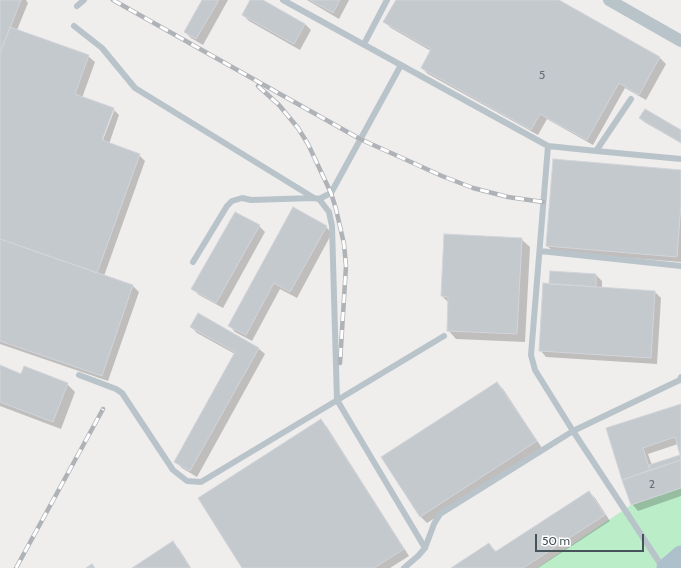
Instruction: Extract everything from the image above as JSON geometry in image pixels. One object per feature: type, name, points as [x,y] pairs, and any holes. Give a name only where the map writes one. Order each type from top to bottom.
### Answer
[{"type":"main road","points":[[666,568],[681,555]]},
{"type":"main road","points":[[666,568],[681,564]]},
{"type":"street","points":[[609,0],[681,41]]},
{"type":"lane","points":[[77,6],[84,0]]},
{"type":"lane","points":[[283,0],[548,146],[681,159]]},
{"type":"lane","points":[[364,44],[387,0]]},
{"type":"lane","points":[[74,26],[102,48],[135,88],[317,199],[329,212],[332,226],[336,400],[424,548]]},
{"type":"lane","points":[[193,262],[227,206],[232,201],[242,198],[252,200],[317,199],[331,193],[401,65]]},
{"type":"lane","points":[[596,151],[631,99]]},
{"type":"lane","points":[[548,146],[531,355],[535,370],[573,431],[666,568]]},
{"type":"lane","points":[[540,251],[681,266]]},
{"type":"lane","points":[[80,376],[116,389],[122,394],[173,470],[187,481],[201,482],[444,336]]},
{"type":"lane","points":[[404,568],[418,556],[424,548],[440,514],[573,431],[680,380],[681,377]]},
{"type":"green space","points":[[681,488],[681,568],[537,568],[631,505]]},
{"type":"building","points":[[0,0],[21,0],[0,53]]},
{"type":"building","points":[[202,0],[219,0],[196,39],[184,32]]},
{"type":"building","points":[[250,0],[263,0],[305,24],[294,44],[242,15]]},
{"type":"building","points":[[310,0],[340,0],[333,13]]},
{"type":"building","points":[[396,0],[559,0],[660,57],[639,95],[619,83],[587,140],[540,114],[531,130],[421,68],[431,49],[383,22]]},
{"type":"building","points":[[10,27],[89,55],[75,94],[114,108],[102,140],[140,154],[97,273],[0,239],[0,53]]},
{"type":"building","points":[[645,109],[681,130],[681,143],[639,118]]},
{"type":"building","points":[[553,159],[681,170],[681,203],[677,257],[546,246]]},
{"type":"building","points":[[293,207],[327,226],[290,292],[274,283],[246,335],[228,326]]},
{"type":"building","points":[[235,212],[260,225],[216,303],[191,289]]},
{"type":"building","points":[[444,234],[522,238],[517,334],[447,331],[448,297],[441,296]]},
{"type":"building","points":[[0,239],[133,285],[102,376],[0,341]]},
{"type":"building","points":[[550,271],[596,274],[596,287],[549,284]]},
{"type":"building","points":[[543,283],[655,291],[651,358],[539,351]]},
{"type":"building","points":[[198,313],[259,348],[190,471],[174,462],[235,352],[190,327]]},
{"type":"building","points":[[0,365],[21,374],[24,366],[68,383],[53,422],[0,402]]},
{"type":"building","points":[[497,382],[537,441],[420,517],[381,457]]},
{"type":"building","points":[[681,404],[681,458],[675,437],[643,448],[650,470],[622,480],[606,428]]},
{"type":"building","points":[[321,419],[404,549],[374,568],[242,568],[198,498]]},
{"type":"building","points":[[680,455],[681,460],[650,470],[649,465]]},
{"type":"building","points":[[681,460],[681,488],[631,505],[622,480]]},
{"type":"building","points":[[589,491],[605,515],[523,568],[451,568],[489,543],[495,552]]},
{"type":"building","points":[[173,541],[190,568],[132,568]]},
{"type":"building","points":[[92,564],[95,568],[86,568]]},
{"type":"railway","points":[[113,0],[360,139],[442,176],[473,188],[508,197],[543,202]]},
{"type":"railway","points":[[258,86],[279,105],[298,128],[308,144],[331,193],[336,209],[344,244],[346,266],[340,363]]},
{"type":"railway","points":[[16,568],[103,409]]}]
